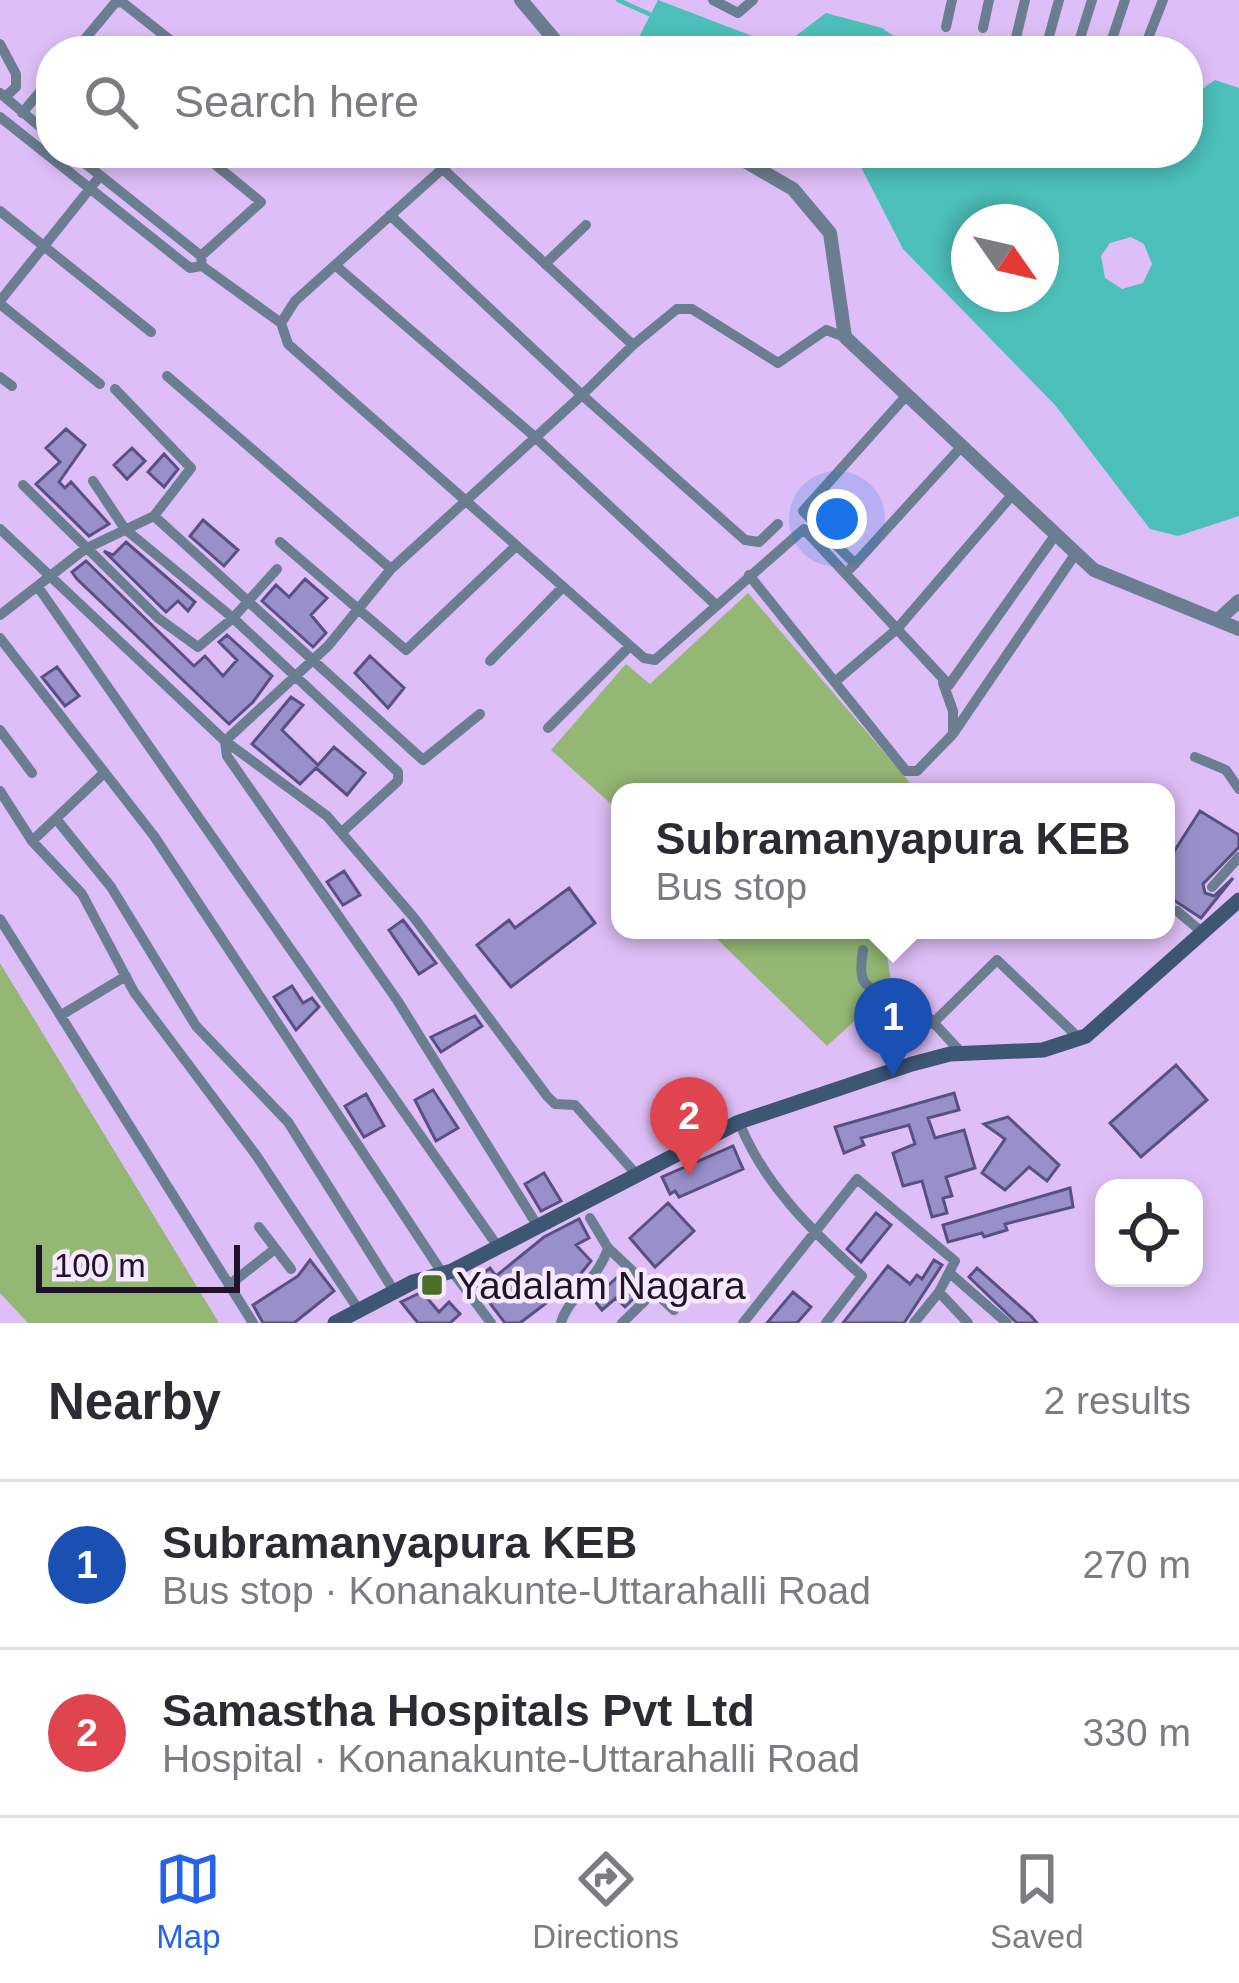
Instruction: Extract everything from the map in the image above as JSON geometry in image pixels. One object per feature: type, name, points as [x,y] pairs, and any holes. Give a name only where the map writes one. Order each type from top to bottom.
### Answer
[{"type":"main road","points":[[335,1323],[394,1291],[447,1273],[739,1122],[912,1064],[963,1054],[1042,1050],[1079,1038],[1239,900]]},
{"type":"street","points":[[712,0],[738,13],[753,0]]},
{"type":"street","points":[[946,27],[952,0]]},
{"type":"street","points":[[983,28],[989,0]]},
{"type":"street","points":[[1016,36],[1025,0]]},
{"type":"street","points":[[1049,36],[1059,0]]},
{"type":"street","points":[[1081,36],[1092,0]]},
{"type":"street","points":[[1113,36],[1125,0]]},
{"type":"street","points":[[1149,36],[1163,0]]},
{"type":"street","points":[[522,1],[551,36]]},
{"type":"street","points":[[88,36],[115,3],[122,2],[165,36]]},
{"type":"street","points":[[0,44],[16,74],[16,87],[2,95],[36,124]]},
{"type":"street","points":[[22,113],[36,97]]},
{"type":"street","points":[[0,117],[36,147]]},
{"type":"street","points":[[62,168],[190,268],[261,202],[219,168]]},
{"type":"street","points":[[90,168],[281,323],[288,344],[630,646],[656,660],[804,529],[852,568]]},
{"type":"street","points":[[757,168],[793,189],[830,232],[845,337]]},
{"type":"street","points":[[281,323],[295,301],[442,169],[633,345]]},
{"type":"street","points":[[100,176],[0,302],[100,384]]},
{"type":"street","points":[[0,211],[151,332]]},
{"type":"street","points":[[390,215],[745,540],[759,542],[778,524]]},
{"type":"street","points":[[545,264],[586,225]]},
{"type":"street","points":[[335,265],[535,437],[716,605]]},
{"type":"street","points":[[225,741],[359,613],[364,597],[463,500],[677,309],[692,308],[778,363],[826,330],[845,337],[1094,570],[1239,629]]},
{"type":"street","points":[[167,376],[391,569]]},
{"type":"street","points":[[0,377],[12,386]]},
{"type":"street","points":[[0,615],[85,549],[154,516],[190,461],[115,389]]},
{"type":"street","points":[[907,395],[802,512],[943,683],[953,711],[953,734]]},
{"type":"street","points":[[852,568],[962,446]]},
{"type":"street","points":[[93,482],[124,529],[296,674],[399,777]]},
{"type":"street","points":[[23,485],[183,640],[202,646],[277,569]]},
{"type":"street","points":[[837,680],[897,629],[1013,494]]},
{"type":"street","points":[[154,516],[423,760]]},
{"type":"street","points":[[0,529],[225,741],[342,832],[547,1096],[554,1103],[575,1106],[636,1174]]},
{"type":"street","points":[[943,683],[953,682],[1056,533]]},
{"type":"street","points":[[280,542],[406,650],[516,546]]},
{"type":"street","points":[[749,575],[906,771],[917,771],[953,734],[1076,554]]},
{"type":"street","points":[[38,587],[496,1244]]},
{"type":"street","points":[[490,662],[562,587]]},
{"type":"street","points":[[1219,619],[1239,601]]},
{"type":"street","points":[[0,638],[154,836],[447,1273],[488,1318],[472,1323]]},
{"type":"street","points":[[548,728],[630,646]]},
{"type":"street","points":[[342,832],[399,777],[480,714]]},
{"type":"street","points":[[0,730],[32,773]]},
{"type":"street","points":[[225,741],[227,756],[397,1000],[537,1226]]},
{"type":"street","points":[[1195,757],[1211,759],[1239,789]]},
{"type":"street","points":[[32,841],[104,773]]},
{"type":"street","points":[[0,791],[32,841],[82,894],[126,976],[256,1155],[358,1309]]},
{"type":"street","points":[[57,820],[111,887],[196,1026],[288,1122],[394,1291]]},
{"type":"street","points":[[1212,887],[1239,857]]},
{"type":"street","points":[[1175,911],[1202,932]]},
{"type":"street","points":[[0,919],[253,1323]]},
{"type":"street","points":[[863,950],[860,970],[865,984],[907,1000],[963,1054]]},
{"type":"street","points":[[932,1024],[997,960],[1079,1038]]},
{"type":"street","points":[[63,1014],[126,976]]},
{"type":"street","points":[[172,1044],[196,1026]]},
{"type":"street","points":[[739,1122],[754,1160],[814,1233],[862,1276],[826,1323]]},
{"type":"street","points":[[743,1323],[850,1181],[862,1180],[955,1261],[952,1275],[914,1323]]},
{"type":"street","points":[[590,1218],[608,1248],[674,1310]]},
{"type":"street","points":[[259,1227],[291,1269]]},
{"type":"street","points":[[561,1323],[566,1309],[600,1273],[608,1248]]},
{"type":"street","points":[[229,1285],[275,1249]]},
{"type":"street","points":[[952,1275],[1007,1323]]},
{"type":"street","points":[[622,1323],[656,1290]]},
{"type":"street","points":[[939,1292],[968,1323]]},
{"type":"shaded area","points":[[658,0],[752,36],[640,36]]},
{"type":"shaded area","points":[[826,13],[882,28],[894,36],[796,36]]},
{"type":"shaded area","points":[[1215,80],[1239,88],[1239,516],[1178,536],[1150,529],[1055,405],[964,312],[1059,312],[1059,204],[951,204],[951,298],[903,249],[862,168],[1203,168],[1203,88]],"holes":[[[1131,237],[1144,244],[1152,264],[1143,283],[1122,289],[1105,278],[1101,256],[1110,243]]]},
{"type":"shaded area","points":[[748,593],[910,783],[611,783],[611,804],[551,750],[626,664],[650,684]]},
{"type":"shaded area","points":[[717,939],[884,939],[892,987],[827,1046]]},
{"type":"shaded area","points":[[0,963],[219,1323],[28,1323],[0,1293]]},
{"type":"building","points":[[66,429],[85,445],[59,482],[65,488],[71,482],[109,524],[89,536],[36,484],[60,462],[46,448]]},
{"type":"building","points":[[132,448],[145,461],[127,479],[114,465]]},
{"type":"building","points":[[164,454],[178,469],[164,487],[148,472]]},
{"type":"building","points":[[203,520],[238,550],[224,566],[190,536]]},
{"type":"building","points":[[126,542],[195,602],[188,611],[178,601],[166,612],[104,551],[113,555]]},
{"type":"building","points":[[86,561],[194,666],[205,656],[223,676],[237,660],[219,642],[227,635],[272,676],[229,724],[77,579],[72,572]]},
{"type":"building","points":[[305,579],[327,598],[311,615],[326,633],[313,647],[262,601],[276,585],[289,597]]},
{"type":"building","points":[[370,656],[404,688],[388,708],[355,673]]},
{"type":"building","points":[[57,667],[79,696],[65,706],[42,677]]},
{"type":"building","points":[[291,697],[303,705],[282,730],[318,765],[334,747],[365,773],[347,795],[316,768],[300,784],[252,744]]},
{"type":"building","points":[[1200,811],[1239,835],[1239,847],[1203,884],[1205,893],[1214,896],[1233,878],[1201,918],[1175,901],[1175,850]]},
{"type":"building","points":[[344,871],[360,895],[343,905],[327,882]]},
{"type":"building","points":[[569,888],[595,923],[511,987],[477,945],[509,920],[515,928]]},
{"type":"building","points":[[403,920],[436,963],[419,974],[389,930]]},
{"type":"building","points":[[292,986],[303,1003],[312,998],[319,1007],[296,1030],[274,997]]},
{"type":"building","points":[[475,1016],[482,1026],[441,1052],[431,1037]]},
{"type":"building","points":[[1176,1065],[1207,1100],[1141,1157],[1110,1123]]},
{"type":"building","points":[[433,1090],[458,1128],[436,1141],[415,1100]]},
{"type":"building","points":[[954,1093],[959,1110],[928,1118],[935,1138],[964,1130],[975,1168],[946,1177],[952,1196],[943,1198],[947,1213],[932,1217],[922,1181],[903,1186],[893,1153],[915,1144],[909,1125],[861,1138],[864,1145],[844,1153],[835,1127]]},
{"type":"building","points":[[366,1094],[384,1126],[364,1137],[345,1106]]},
{"type":"building","points":[[1008,1117],[1059,1165],[1047,1181],[1029,1167],[1005,1190],[982,1173],[1005,1139],[984,1124]]},
{"type":"building","points":[[733,1146],[743,1169],[679,1197],[675,1191],[670,1194],[662,1177]]},
{"type":"building","points":[[544,1173],[561,1201],[541,1211],[525,1184]]},
{"type":"building","points":[[1070,1188],[1073,1207],[1005,1224],[1007,1230],[984,1237],[982,1233],[948,1242],[943,1225]]},
{"type":"building","points":[[668,1203],[694,1231],[655,1267],[630,1238]]},
{"type":"building","points":[[876,1213],[891,1225],[861,1262],[847,1249]]},
{"type":"building","points":[[579,1219],[589,1238],[576,1245],[591,1261],[574,1282],[520,1323],[505,1323],[473,1281],[490,1268],[496,1276],[544,1237]]},
{"type":"building","points":[[310,1260],[334,1291],[294,1323],[263,1323],[253,1305],[298,1276]]},
{"type":"building","points":[[934,1260],[942,1265],[904,1323],[843,1323],[888,1266],[910,1284],[917,1275],[922,1279]]},
{"type":"building","points":[[977,1268],[1037,1323],[1017,1323],[969,1277]]},
{"type":"building","points":[[621,1274],[638,1294],[625,1307],[616,1298],[602,1310],[593,1299]]},
{"type":"building","points":[[422,1292],[439,1312],[449,1302],[460,1314],[450,1323],[418,1323],[401,1302]]},
{"type":"building","points":[[793,1292],[811,1307],[797,1323],[767,1323]]},
{"type":"waterway","points":[[618,0],[649,14]]},
{"type":"place","name":"Subramanyapura KEB","points":[[893,1077]]},
{"type":"place","name":"Samastha Hospitals Pvt Ltd","points":[[689,1176]]},
{"type":"place","name":"Yadalam Nagara","points":[[432,1285]]}]
